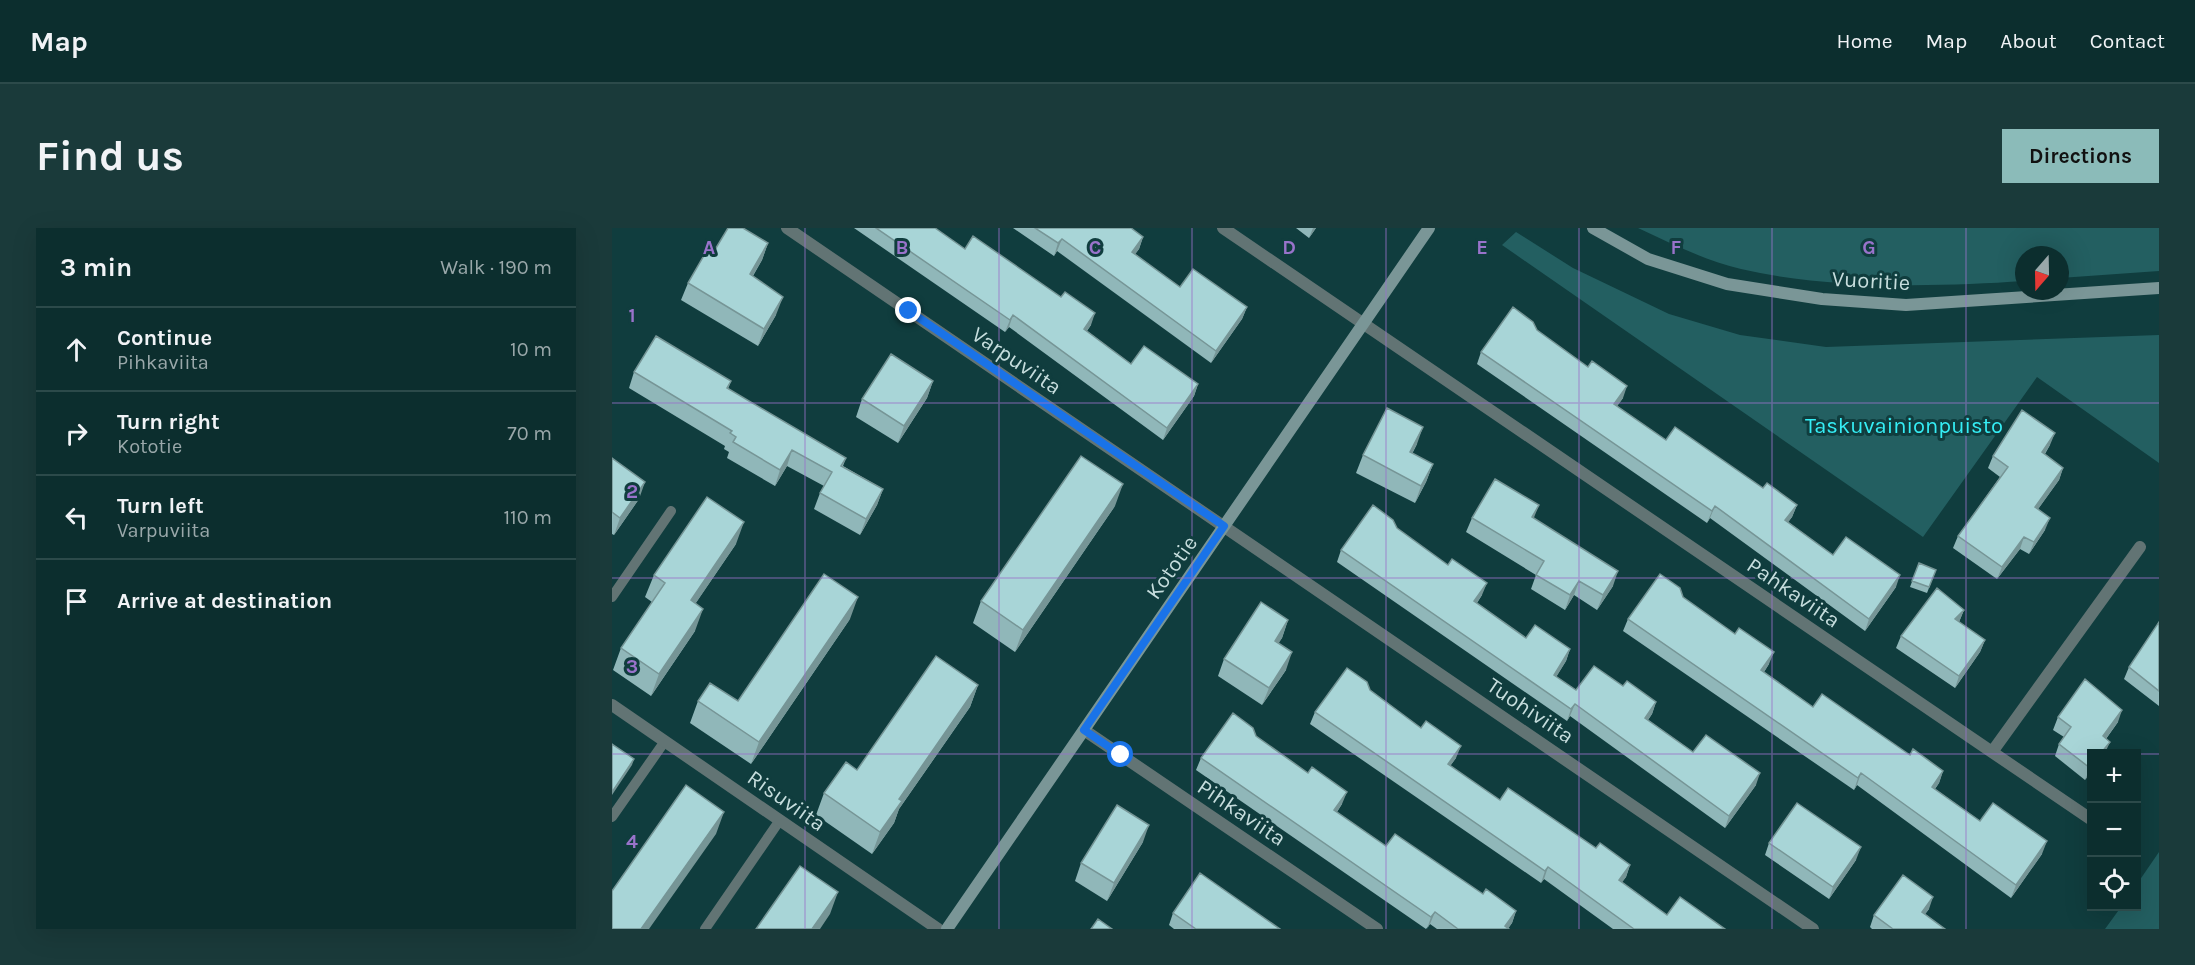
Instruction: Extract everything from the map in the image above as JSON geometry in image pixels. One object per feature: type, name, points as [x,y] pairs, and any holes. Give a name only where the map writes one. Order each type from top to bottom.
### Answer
[{"type":"street","name":"Varpuviita","points":[[787,228],[1224,526]]},
{"type":"street","name":"Pahkaviita","points":[[1223,228],[2087,817]]},
{"type":"street","name":"Kototie","points":[[947,929],[1430,228]]},
{"type":"street","name":"Vuoritie","points":[[1593,228],[1648,259],[1727,284],[1822,299],[1906,305],[2159,288]]},
{"type":"street","name":"Tuohiviita","points":[[1224,526],[1813,929]]},
{"type":"street","points":[[1992,752],[2140,548]]},
{"type":"street","name":"Risuviita","points":[[612,705],[938,929]]},
{"type":"street","name":"Pihkaviita","points":[[1084,730],[1377,929]]},
{"type":"lane","points":[[612,597],[671,510]]},
{"type":"lane","points":[[612,817],[665,741]]},
{"type":"lane","points":[[705,929],[780,820]]},
{"type":"green space","points":[[1638,228],[2159,228],[2159,271],[2069,277],[2069,246],[2015,246],[2015,281],[1882,285],[1809,280],[1774,276],[1728,266]]},
{"type":"green space","name":"Taskuvainionpuisto","points":[[1516,232],[1573,268],[1669,314],[1740,335],[1826,347],[2159,335],[2159,463],[2037,377],[1923,537],[1502,245]]},
{"type":"green space","points":[[2159,852],[2159,929],[2105,929],[2118,911],[2141,911],[2141,878]]},
{"type":"building","points":[[728,228],[743,228],[768,243],[750,274],[783,297],[764,329],[688,283],[710,245],[716,248]]},
{"type":"building","points":[[876,228],[935,228],[965,249],[973,236],[1061,297],[1065,292],[1095,313],[1084,329],[1131,364],[1144,346],[1198,384],[1167,428],[1013,315],[1010,320]]},
{"type":"building","points":[[1035,228],[1131,228],[1143,237],[1132,252],[1180,287],[1193,269],[1247,307],[1216,351],[1062,239],[1058,243]]},
{"type":"building","points":[[1513,307],[1533,322],[1537,330],[1588,367],[1592,361],[1627,386],[1614,404],[1666,440],[1675,427],[1763,488],[1767,483],[1797,505],[1785,520],[1833,555],[1846,537],[1900,575],[1869,619],[1715,506],[1712,511],[1481,352]]},
{"type":"building","points":[[656,336],[731,381],[727,388],[846,458],[841,466],[883,489],[866,519],[820,493],[832,472],[792,450],[780,470],[733,442],[736,437],[730,433],[732,431],[634,372]]},
{"type":"building","points":[[891,354],[933,381],[904,426],[862,399]]},
{"type":"building","points":[[1387,408],[1423,427],[1410,452],[1433,464],[1421,486],[1363,455]]},
{"type":"building","points":[[2022,410],[2055,433],[2042,452],[2063,468],[2035,507],[2050,518],[2034,542],[2024,537],[2002,567],[1958,536],[2008,467],[1993,456]]},
{"type":"building","points":[[1081,456],[1123,484],[1023,630],[981,601]]},
{"type":"building","points":[[612,458],[645,482],[620,518],[612,512]]},
{"type":"building","points":[[1495,479],[1539,505],[1532,517],[1618,571],[1603,595],[1579,581],[1570,595],[1536,575],[1544,561],[1472,518]]},
{"type":"building","points":[[707,497],[744,522],[691,600],[703,609],[659,674],[621,648],[665,583],[654,575]]},
{"type":"building","points":[[1373,505],[1393,520],[1397,528],[1448,565],[1452,559],[1487,583],[1474,601],[1526,638],[1535,625],[1570,649],[1554,675],[1576,690],[1594,666],[1623,686],[1627,681],[1656,702],[1645,718],[1693,752],[1706,735],[1760,773],[1729,816],[1575,704],[1571,709],[1341,550]]},
{"type":"building","points":[[1919,563],[1936,570],[1929,587],[1912,581]]},
{"type":"building","points":[[824,574],[858,597],[759,742],[698,701],[710,683],[738,701]]},
{"type":"building","points":[[1660,574],[1680,588],[1683,597],[1735,634],[1739,628],[1774,652],[1761,670],[1813,707],[1822,694],[1910,755],[1913,749],[1943,771],[1932,787],[1980,821],[1993,803],[2047,841],[2016,885],[1861,773],[1858,778],[1628,619]]},
{"type":"building","points":[[1937,588],[1964,610],[1955,619],[1985,640],[1959,676],[1901,636]]},
{"type":"building","points":[[1261,602],[1288,620],[1275,641],[1292,652],[1269,688],[1224,659]]},
{"type":"building","points":[[2159,622],[2159,691],[2129,667]]},
{"type":"building","points":[[936,656],[978,685],[899,799],[902,801],[880,832],[824,793],[846,762],[857,770]]},
{"type":"building","points":[[1347,668],[1367,682],[1370,690],[1421,728],[1426,721],[1461,746],[1448,764],[1500,800],[1508,788],[1596,848],[1600,843],[1630,865],[1619,880],[1667,915],[1680,897],[1725,929],[1634,929],[1548,867],[1545,871],[1315,712]]},
{"type":"building","points":[[2085,679],[2122,710],[2103,736],[2110,742],[2104,749],[2087,749],[2087,766],[2059,744],[2071,727],[2058,717]]},
{"type":"building","points":[[1233,713],[1253,728],[1256,736],[1308,773],[1312,767],[1347,792],[1334,810],[1386,846],[1395,834],[1483,894],[1486,889],[1516,911],[1505,926],[1509,929],[1458,929],[1435,912],[1431,917],[1201,758]]},
{"type":"building","points":[[612,744],[634,759],[612,792]]},
{"type":"building","points":[[686,785],[724,812],[641,929],[612,929],[612,891]]},
{"type":"building","points":[[1797,803],[1861,847],[1833,887],[1769,843]]},
{"type":"building","points":[[1117,805],[1149,825],[1114,883],[1081,863]]},
{"type":"building","points":[[800,866],[838,892],[812,929],[756,929]]},
{"type":"building","points":[[1200,873],[1280,929],[1196,929],[1173,913]]},
{"type":"building","points":[[1903,875],[1933,897],[1922,912],[1945,929],[1893,929],[1874,915]]},
{"type":"building","points":[[1098,919],[1112,929],[1091,929]]},
{"type":"route","points":[[909,311],[1224,526],[1084,730],[1121,755]]}]
